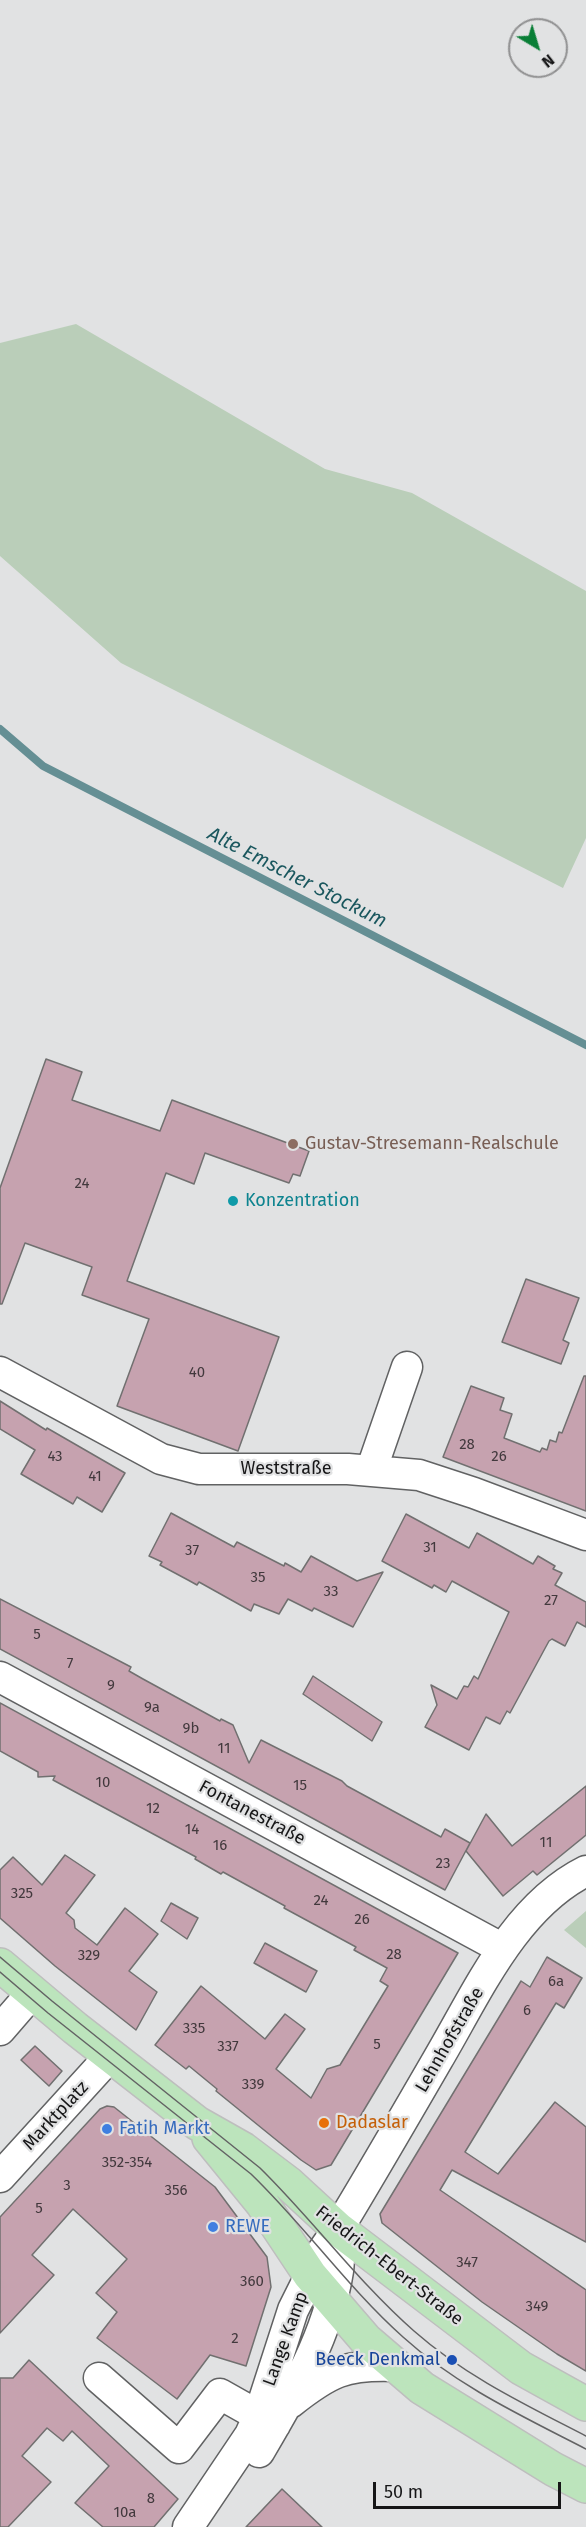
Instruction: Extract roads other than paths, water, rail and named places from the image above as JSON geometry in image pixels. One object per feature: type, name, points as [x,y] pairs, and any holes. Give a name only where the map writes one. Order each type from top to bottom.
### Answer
[{"type":"main road","name":"Friedrich-Ebert-Straße","points":[[0,1965],[32,1993],[197,2123],[243,2149],[288,2183],[338,2229],[521,2368],[586,2404]]},
{"type":"main road","name":"Friedrich-Ebert-Straße","points":[[197,2123],[262,2203],[331,2301],[366,2340],[422,2388],[553,2469],[586,2486]]},
{"type":"street","points":[[371,1471],[407,1367]]},
{"type":"street","name":"Weststraße","points":[[0,1372],[161,1459],[199,1469],[348,1469],[419,1475],[586,1535]]},
{"type":"street","name":"Fontanestraße","points":[[0,1677],[503,1949]]},
{"type":"street","name":"Lehnhofstraße","points":[[338,2229],[503,1949],[542,1903],[565,1882],[586,1871]]},
{"type":"street","points":[[0,2030],[32,1993]]},
{"type":"street","name":"Marktplatz","points":[[0,2177],[111,2055]]},
{"type":"street","name":"Lange Kamp","points":[[274,2415],[293,2310],[310,2274],[338,2229]]},
{"type":"street","name":"Lange Kamp","points":[[188,2527],[250,2435],[274,2415],[331,2301],[338,2270],[338,2229]]},
{"type":"street","points":[[99,2378],[178,2448],[220,2394],[274,2415],[309,2388],[339,2371],[364,2365],[395,2366]]},
{"type":"waterway","name":"Alte Emscher Stockum","points":[[0,729],[43,766],[586,1045]]},
{"type":"tram line","points":[[0,1957],[260,2168],[355,2272],[414,2331],[475,2376],[586,2436]]},
{"type":"tram line","points":[[0,1972],[48,2013],[251,2174],[383,2318],[424,2355],[445,2371],[491,2399],[586,2449]]},
{"type":"place","name":"Gustav-Stresemann-Realschule","points":[[293,1144]]},
{"type":"place","name":"Konzentration","points":[[233,1201]]},
{"type":"place","name":"Dadaslar","points":[[324,2123]]},
{"type":"place","name":"Fatih Markt","points":[[107,2129]]},
{"type":"place","name":"REWE","points":[[213,2227]]},
{"type":"place","name":"Beeck Denkmal","points":[[452,2360]]}]
